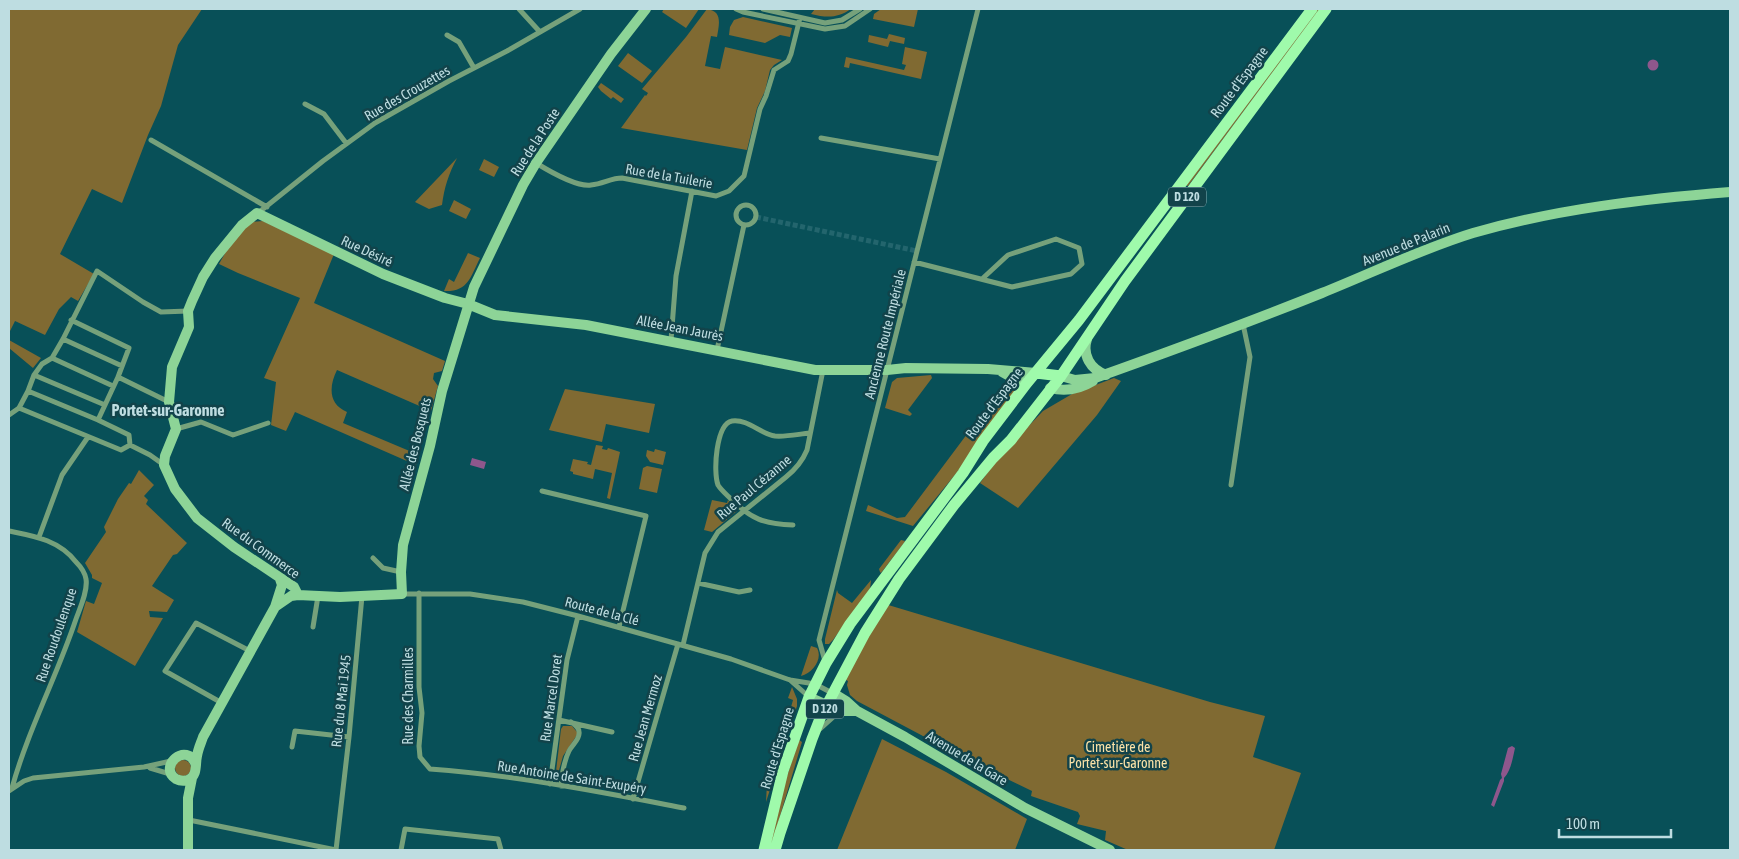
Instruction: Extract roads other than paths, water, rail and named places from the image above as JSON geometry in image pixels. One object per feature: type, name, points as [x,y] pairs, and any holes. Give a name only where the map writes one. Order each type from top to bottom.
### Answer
[{"type":"main road","name":"Route d'Espagne","points":[[764,850],[783,771],[809,697],[816,681],[850,624],[963,472],[983,441],[1027,383],[1079,320],[1312,9]]},
{"type":"main road","name":"Route d'Espagne","points":[[775,850],[812,739],[827,706],[865,633],[899,578],[954,505],[993,458],[1011,440],[1060,376],[1131,273],[1326,9]]},
{"type":"main road","points":[[1036,373],[1060,376]]},
{"type":"main road","points":[[1027,383],[1050,388]]},
{"type":"street","points":[[519,9],[540,32]]},
{"type":"street","name":"Rue des Crouzettes","points":[[258,213],[323,161],[375,123],[580,9]]},
{"type":"street","name":"Rue de la Poste","points":[[468,304],[484,264],[536,163],[611,54],[646,9]]},
{"type":"street","points":[[736,9],[743,12],[825,23],[848,18],[860,9]]},
{"type":"street","points":[[763,9],[825,29],[845,26],[870,9]]},
{"type":"street","name":"Ancienne Route Impériale","points":[[826,664],[819,640],[978,9]]},
{"type":"street","name":"Rue de la Tuilerie","points":[[536,163],[558,176],[590,186],[613,178],[622,178],[716,196],[722,195],[741,180],[745,171],[760,110],[774,70],[788,60],[799,20]]},
{"type":"street","points":[[447,34],[459,42],[474,68]]},
{"type":"street","points":[[305,104],[324,114],[346,144]]},
{"type":"street","points":[[821,138],[940,159]]},
{"type":"street","points":[[151,140],[267,207]]},
{"type":"street","points":[[671,340],[676,276],[692,191]]},
{"type":"street","name":"Avenue de Palarin","points":[[1060,376],[1075,380],[1106,375],[1243,324],[1429,248],[1491,228],[1609,204],[1730,192]]},
{"type":"street","points":[[130,445],[150,455],[164,465],[165,456],[176,429],[169,402],[172,367],[190,327],[188,311],[203,277],[215,258],[242,225],[258,213]]},
{"type":"street","name":"Rue Désiré","points":[[258,213],[383,274],[445,298],[468,304]]},
{"type":"street","points":[[717,350],[744,225]]},
{"type":"street","points":[[914,262],[1012,287],[1071,274],[1082,264],[1079,248],[1056,239],[1008,255],[982,279]]},
{"type":"street","points":[[9,415],[19,408],[28,392],[34,375],[42,364],[52,358],[97,271],[161,312],[188,311]]},
{"type":"street","name":"Allée Jean Jaurès","points":[[468,304],[495,315],[586,324],[823,370],[887,370],[906,368],[999,370],[1036,373]]},
{"type":"street","name":"Allée des Bosquets","points":[[402,594],[403,545],[430,446],[442,391],[468,304]]},
{"type":"street","points":[[71,320],[129,348],[98,420]]},
{"type":"street","points":[[1231,485],[1250,357],[1243,324]]},
{"type":"street","points":[[1089,334],[1085,344],[1088,360],[1093,368],[1106,375]]},
{"type":"street","points":[[63,339],[122,366]]},
{"type":"street","points":[[52,358],[113,386]]},
{"type":"street","name":"Rue Paul Cézanne","points":[[681,645],[705,553],[718,532],[796,469],[807,450],[823,370]]},
{"type":"street","name":"Allée Jean Jaurès","points":[[999,370],[1018,381],[1027,383]]},
{"type":"street","points":[[34,375],[105,405]]},
{"type":"street","points":[[118,377],[169,402]]},
{"type":"street","name":"Avenue de Palarin","points":[[1050,388],[1058,390],[1073,389],[1086,385],[1095,378]]},
{"type":"street","points":[[28,392],[98,420],[129,435],[130,445]]},
{"type":"street","points":[[19,408],[121,450],[130,445]]},
{"type":"street","points":[[176,429],[200,422],[233,436],[268,423]]},
{"type":"street","points":[[793,525],[754,518],[744,511],[718,485],[716,469],[720,433],[724,426],[731,422],[744,422],[775,436],[810,433]]},
{"type":"street","points":[[39,537],[62,475],[88,437]]},
{"type":"street","name":"Rue du Commerce","points":[[164,465],[175,489],[197,518],[234,547],[294,587],[295,596],[402,594]]},
{"type":"street","points":[[542,491],[646,516],[619,627]]},
{"type":"street","name":"Rue Roudoulenque","points":[[9,531],[39,537],[62,548],[80,566],[86,578],[84,592],[69,640],[10,789]]},
{"type":"street","points":[[372,558],[383,568],[401,572]]},
{"type":"street","points":[[188,850],[188,798],[192,778],[195,773],[196,757],[203,737],[275,606],[282,585],[280,579]]},
{"type":"street","points":[[698,582],[739,592],[750,590]]},
{"type":"street","points":[[279,591],[286,591],[295,596]]},
{"type":"street","name":"Route de la Clé","points":[[402,594],[470,594],[523,602],[619,627],[753,666],[790,680],[816,681]]},
{"type":"street","name":"Rue des Charmilles","points":[[419,594],[419,687],[422,713],[420,757],[430,769],[456,771]]},
{"type":"street","points":[[275,606],[295,596]]},
{"type":"street","points":[[313,627],[318,596]]},
{"type":"street","name":"Rue du 8 Mai 1945","points":[[336,850],[362,596]]},
{"type":"street","name":"Rue Marcel Doret","points":[[550,784],[566,660],[578,616]]},
{"type":"street","points":[[222,703],[165,671],[196,623],[250,651]]},
{"type":"street","name":"Rue Jean Mermoz","points":[[633,798],[681,645]]},
{"type":"street","name":"Route de la Clé","points":[[790,680],[809,697]]},
{"type":"street","points":[[816,681],[833,693]]},
{"type":"street","name":"Avenue de la Gare","points":[[833,693],[846,701],[856,711],[905,737],[1025,808],[1110,850]]},
{"type":"street","points":[[809,697],[840,712],[856,711]]},
{"type":"street","name":"Route d'Espagne","points":[[812,739],[824,724],[840,712]]},
{"type":"street","points":[[559,720],[612,732]]},
{"type":"street","points":[[561,786],[562,773],[568,752],[579,737],[580,732],[570,722]]},
{"type":"street","points":[[292,747],[295,731],[349,737]]},
{"type":"street","points":[[10,789],[33,778],[144,767],[172,760],[175,757],[184,755],[203,737]]},
{"type":"street","points":[[184,755],[192,758],[196,766]]},
{"type":"street","points":[[172,760],[170,765],[175,777],[188,798]]},
{"type":"street","points":[[144,767],[159,770],[185,781],[192,778]]},
{"type":"street","name":"Rue Antoine de Saint-Exupéry","points":[[456,771],[550,784],[684,808]]},
{"type":"street","points":[[189,820],[336,850]]},
{"type":"street","points":[[401,850],[405,829],[498,839],[501,850]]},
{"type":"tunnel","points":[[756,217],[917,251]]},
{"type":"district","name":"Portet-sur-Garonne","points":[[168,410]]},
{"type":"park label","name":"Cimetière de Portet-sur-Garonne","points":[[1118,756]]}]
